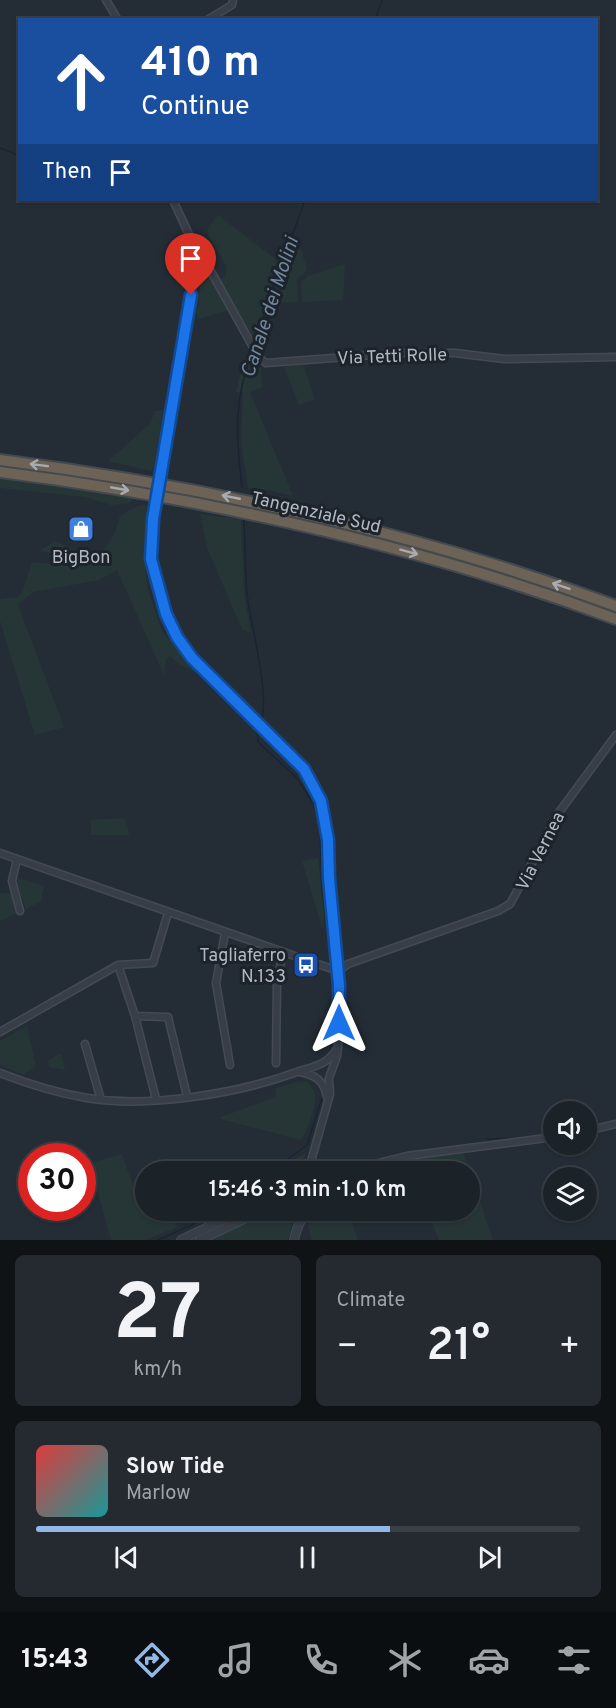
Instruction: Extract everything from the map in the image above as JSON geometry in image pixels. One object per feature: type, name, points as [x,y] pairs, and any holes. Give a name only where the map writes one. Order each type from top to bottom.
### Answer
[{"type":"highway","name":"Tangenziale Sud","points":[[0,460],[164,484],[299,511],[435,546],[616,606]]},
{"type":"highway","name":"Tangenziale Sud","points":[[0,472],[142,493],[295,523],[434,558],[616,619]]},
{"type":"street","points":[[106,0],[117,18]]},
{"type":"street","points":[[210,18],[232,4],[233,0]]},
{"type":"street","points":[[174,201],[186,224],[195,256],[195,272],[153,519],[151,559],[163,606],[177,637],[192,658],[304,769],[321,801],[328,840],[329,878],[338,971],[338,1047],[330,1074],[319,1079]]},
{"type":"street","name":"Via Tetti Rolle","points":[[195,256],[208,266],[257,354],[262,362],[266,363],[401,353],[455,353],[504,359],[616,357]]},
{"type":"street","name":"Via Vernea","points":[[338,971],[348,964],[498,911],[510,904],[560,811],[616,735]]},
{"type":"street","points":[[0,853],[338,971]]},
{"type":"street","points":[[17,859],[12,881],[20,911]]},
{"type":"street","points":[[0,1032],[118,965],[153,963],[168,913]]},
{"type":"street","points":[[225,933],[216,983],[230,1065]]},
{"type":"street","points":[[276,1064],[277,981],[283,952]]},
{"type":"street","points":[[118,965],[135,1016],[156,1099]]},
{"type":"street","points":[[135,1016],[168,1017],[187,1096]]},
{"type":"street","points":[[85,1044],[101,1100]]},
{"type":"street","points":[[328,1100],[315,1071],[334,1055],[338,1047]]},
{"type":"street","points":[[0,1072],[49,1090],[117,1101],[232,1091],[322,1064],[328,1066],[330,1094],[311,1161]]},
{"type":"street","points":[[297,1072],[312,1074],[319,1079]]},
{"type":"street","points":[[597,1128],[616,1124]]},
{"type":"street","points":[[387,1161],[407,1156],[543,1138]]},
{"type":"street","points":[[181,1240],[220,1221]]},
{"type":"street","points":[[200,1240],[240,1221]]},
{"type":"street","points":[[298,1221],[298,1226]]},
{"type":"street","points":[[294,1240],[301,1221]]},
{"type":"shaded area","points":[[218,215],[278,261],[255,340],[220,280],[225,276],[227,267],[209,238],[207,230]]},
{"type":"shaded area","points":[[301,249],[307,270],[297,279],[298,302],[277,303],[294,251]]},
{"type":"shaded area","points":[[345,264],[343,300],[302,302],[301,282],[308,276]]},
{"type":"shaded area","points":[[202,271],[207,271],[229,310],[198,319],[197,310]]},
{"type":"shaded area","points":[[247,359],[256,367],[261,368],[262,387],[250,392],[293,496],[248,488],[241,442],[243,393],[236,392],[242,368]]},
{"type":"shaded area","points":[[303,364],[315,399],[299,405],[284,367]]},
{"type":"shaded area","points":[[163,410],[154,466],[151,471],[108,461],[150,424],[155,411]]},
{"type":"shaded area","points":[[0,479],[132,497],[133,500],[129,503],[111,505],[85,497],[0,488]]},
{"type":"shaded area","points":[[144,504],[147,506],[144,553],[147,587],[162,631],[196,673],[180,665],[170,656],[166,659],[164,675],[117,570],[99,580],[33,592],[18,605],[64,727],[35,735],[0,621],[0,599],[18,597],[23,590],[32,562],[66,566],[88,564],[102,553],[115,533],[120,516]]},
{"type":"shaded area","points":[[200,514],[241,519],[244,594],[251,633],[242,629],[208,550]]},
{"type":"shaded area","points":[[55,541],[71,549],[80,550],[58,554],[39,551]]},
{"type":"shaded area","points":[[123,818],[129,835],[91,835],[91,820]]},
{"type":"shaded area","points":[[318,858],[324,916],[323,930],[302,861]]},
{"type":"shaded area","points":[[18,878],[44,886],[41,901],[26,909],[17,884]]},
{"type":"shaded area","points":[[0,893],[11,894],[17,913],[0,921]]},
{"type":"shaded area","points":[[27,1026],[36,1066],[23,1075],[0,1065],[0,1041]]},
{"type":"shaded area","points":[[61,1053],[65,1070],[49,1067],[48,1060]]},
{"type":"shaded area","points":[[296,1082],[307,1082],[315,1094],[314,1110],[302,1140],[220,1119],[276,1097],[276,1088]]},
{"type":"shaded area","points":[[305,1153],[304,1161],[292,1161]]},
{"type":"shaded area","points":[[463,1153],[466,1161],[407,1161]]},
{"type":"shaded area","points":[[122,1154],[135,1191],[135,1221],[173,1221],[177,1227],[145,1240],[111,1240],[96,1185],[96,1161]]},
{"type":"shaded area","points":[[480,1202],[493,1240],[439,1240],[431,1221],[480,1221]]},
{"type":"shaded area","points":[[247,1221],[293,1221],[288,1240],[206,1240]]},
{"type":"shaded area","points":[[312,1221],[351,1221],[358,1240],[311,1240],[308,1224]]},
{"type":"waterway","name":"Canale dei Molini","points":[[376,18],[382,0]]},
{"type":"waterway","points":[[0,148],[18,155]]},
{"type":"waterway","name":"Canale dei Molini","points":[[254,346],[305,201]]},
{"type":"waterway","name":"Canale dei Molini","points":[[242,487],[238,451],[239,402],[253,350]]},
{"type":"waterway","name":"Canale dei Molini","points":[[244,519],[247,594],[262,680],[263,712],[260,723]]},
{"type":"waterway","name":"Canale dei Molini","points":[[257,727],[258,742],[296,777],[315,805],[320,831],[322,884],[331,964]]},
{"type":"waterway","name":"Canale dei Molini","points":[[330,1052],[334,1017],[332,972]]},
{"type":"waterway","name":"Canale dei Molini","points":[[286,1161],[307,1145],[323,1095]]},
{"type":"waterway","points":[[486,1139],[523,1138]]},
{"type":"waterway","name":"Canale dei Molini","points":[[158,1240],[198,1221]]},
{"type":"place","name":"BigBon","points":[[81,529]]},
{"type":"place","name":"Tagliaferro N.133","points":[[306,965]]},
{"type":"route","points":[[191,295],[153,519],[151,559],[166,614],[177,637],[192,658],[304,769],[321,801],[328,840],[329,878],[339,985],[339,1023]]}]
